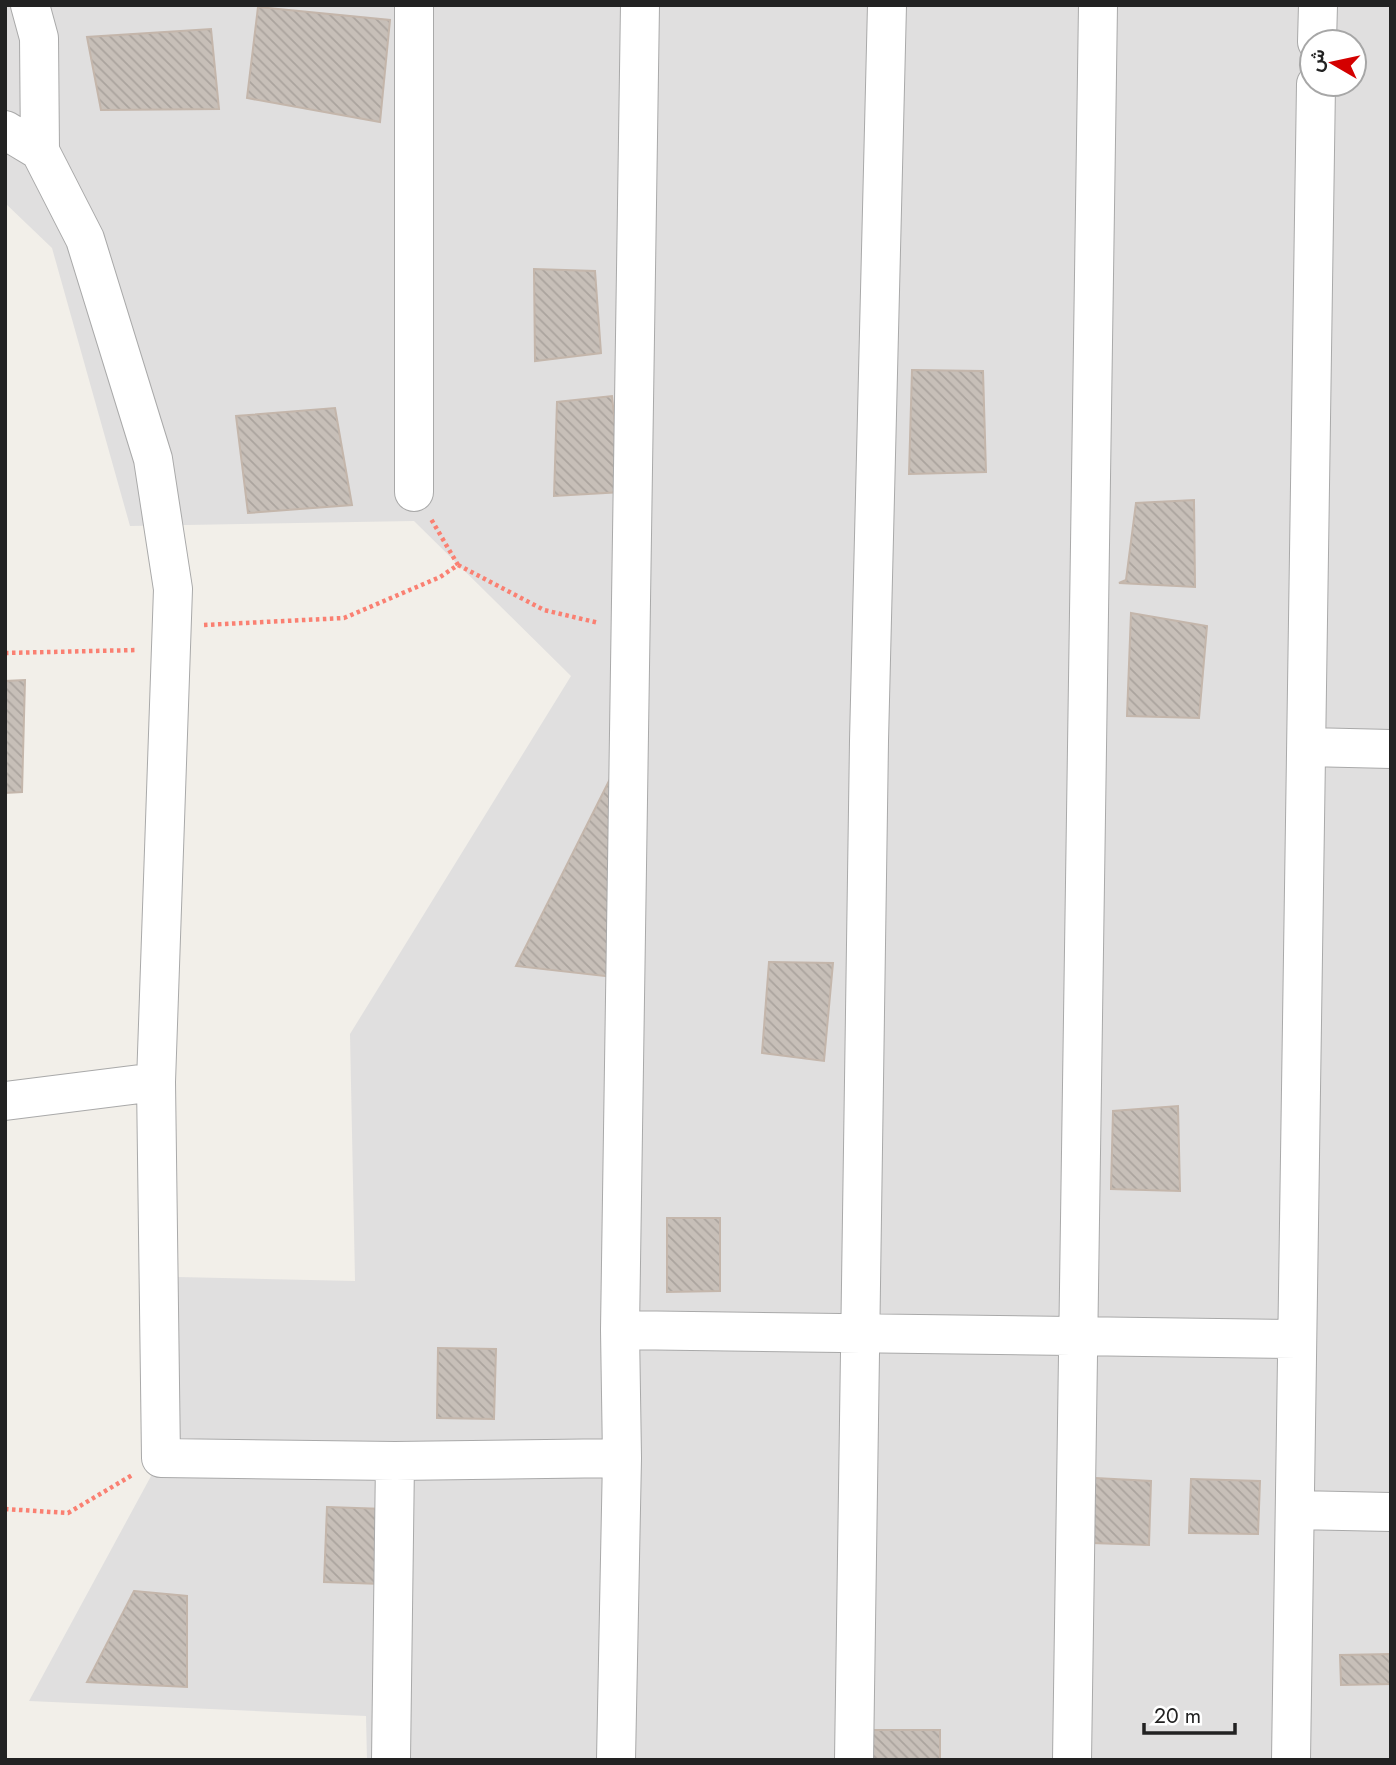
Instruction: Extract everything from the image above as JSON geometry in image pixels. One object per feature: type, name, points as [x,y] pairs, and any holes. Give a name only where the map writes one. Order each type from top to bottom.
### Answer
[{"type":"street","points":[[30,5],[39,38],[40,151],[85,239],[153,459],[173,589],[156,1082],[161,1458],[395,1461],[622,1458]]},
{"type":"street","points":[[414,5],[414,492]]},
{"type":"street","points":[[616,1760],[640,5]]},
{"type":"street","points":[[854,1760],[869,741],[887,5]]},
{"type":"street","points":[[1072,1760],[1098,5]]},
{"type":"street","points":[[1317,28],[1318,5]]},
{"type":"street","points":[[1292,1760],[1316,98]]},
{"type":"street","points":[[5,130],[40,151]]},
{"type":"street","points":[[1307,747],[1391,749]]},
{"type":"street","points":[[5,1101],[156,1082]]},
{"type":"street","points":[[620,1330],[1297,1339]]},
{"type":"street","points":[[391,1760],[395,1461]]},
{"type":"street","points":[[1295,1510],[1391,1512]]},
{"type":"path","points":[[414,492],[458,565],[544,610],[631,631]]},
{"type":"path","points":[[5,653],[172,638],[344,618],[440,577],[458,565]]},
{"type":"path","points":[[5,1509],[68,1513],[161,1458]]},
{"type":"shaded area","points":[[5,5],[1391,5],[1391,1760],[367,1760],[366,1716],[29,1701],[176,1430],[178,1277],[355,1281],[350,1034],[571,676],[414,521],[130,526],[52,248],[5,203]]},
{"type":"building","points":[[258,7],[390,20],[380,122],[247,98]]},
{"type":"building","points":[[211,29],[219,109],[101,110],[87,37]]},
{"type":"building","points":[[534,269],[595,271],[601,353],[535,361]]},
{"type":"building","points":[[912,370],[983,371],[986,472],[909,474]]},
{"type":"building","points":[[612,396],[622,492],[554,496],[557,402]]},
{"type":"building","points":[[335,408],[352,505],[248,513],[236,416]]},
{"type":"building","points":[[1194,500],[1195,587],[1119,583],[1126,580],[1136,503]]},
{"type":"building","points":[[1131,613],[1207,626],[1199,718],[1127,716]]},
{"type":"building","points":[[25,680],[22,792],[5,793],[5,681]]},
{"type":"building","points":[[614,771],[613,977],[516,966]]},
{"type":"building","points":[[769,962],[833,963],[824,1061],[762,1053]]},
{"type":"building","points":[[1178,1106],[1180,1191],[1111,1189],[1113,1111]]},
{"type":"building","points":[[667,1218],[720,1218],[720,1291],[667,1292]]},
{"type":"building","points":[[438,1348],[496,1349],[494,1419],[437,1418]]},
{"type":"building","points":[[1095,1478],[1151,1481],[1149,1545],[1092,1543]]},
{"type":"building","points":[[1191,1479],[1260,1481],[1258,1534],[1189,1533]]},
{"type":"building","points":[[327,1507],[385,1509],[382,1584],[324,1582]]},
{"type":"building","points":[[134,1591],[187,1596],[187,1687],[87,1682]]},
{"type":"building","points":[[1391,1654],[1391,1684],[1341,1685],[1340,1655]]},
{"type":"building","points":[[873,1730],[940,1730],[940,1760],[873,1760]]}]
